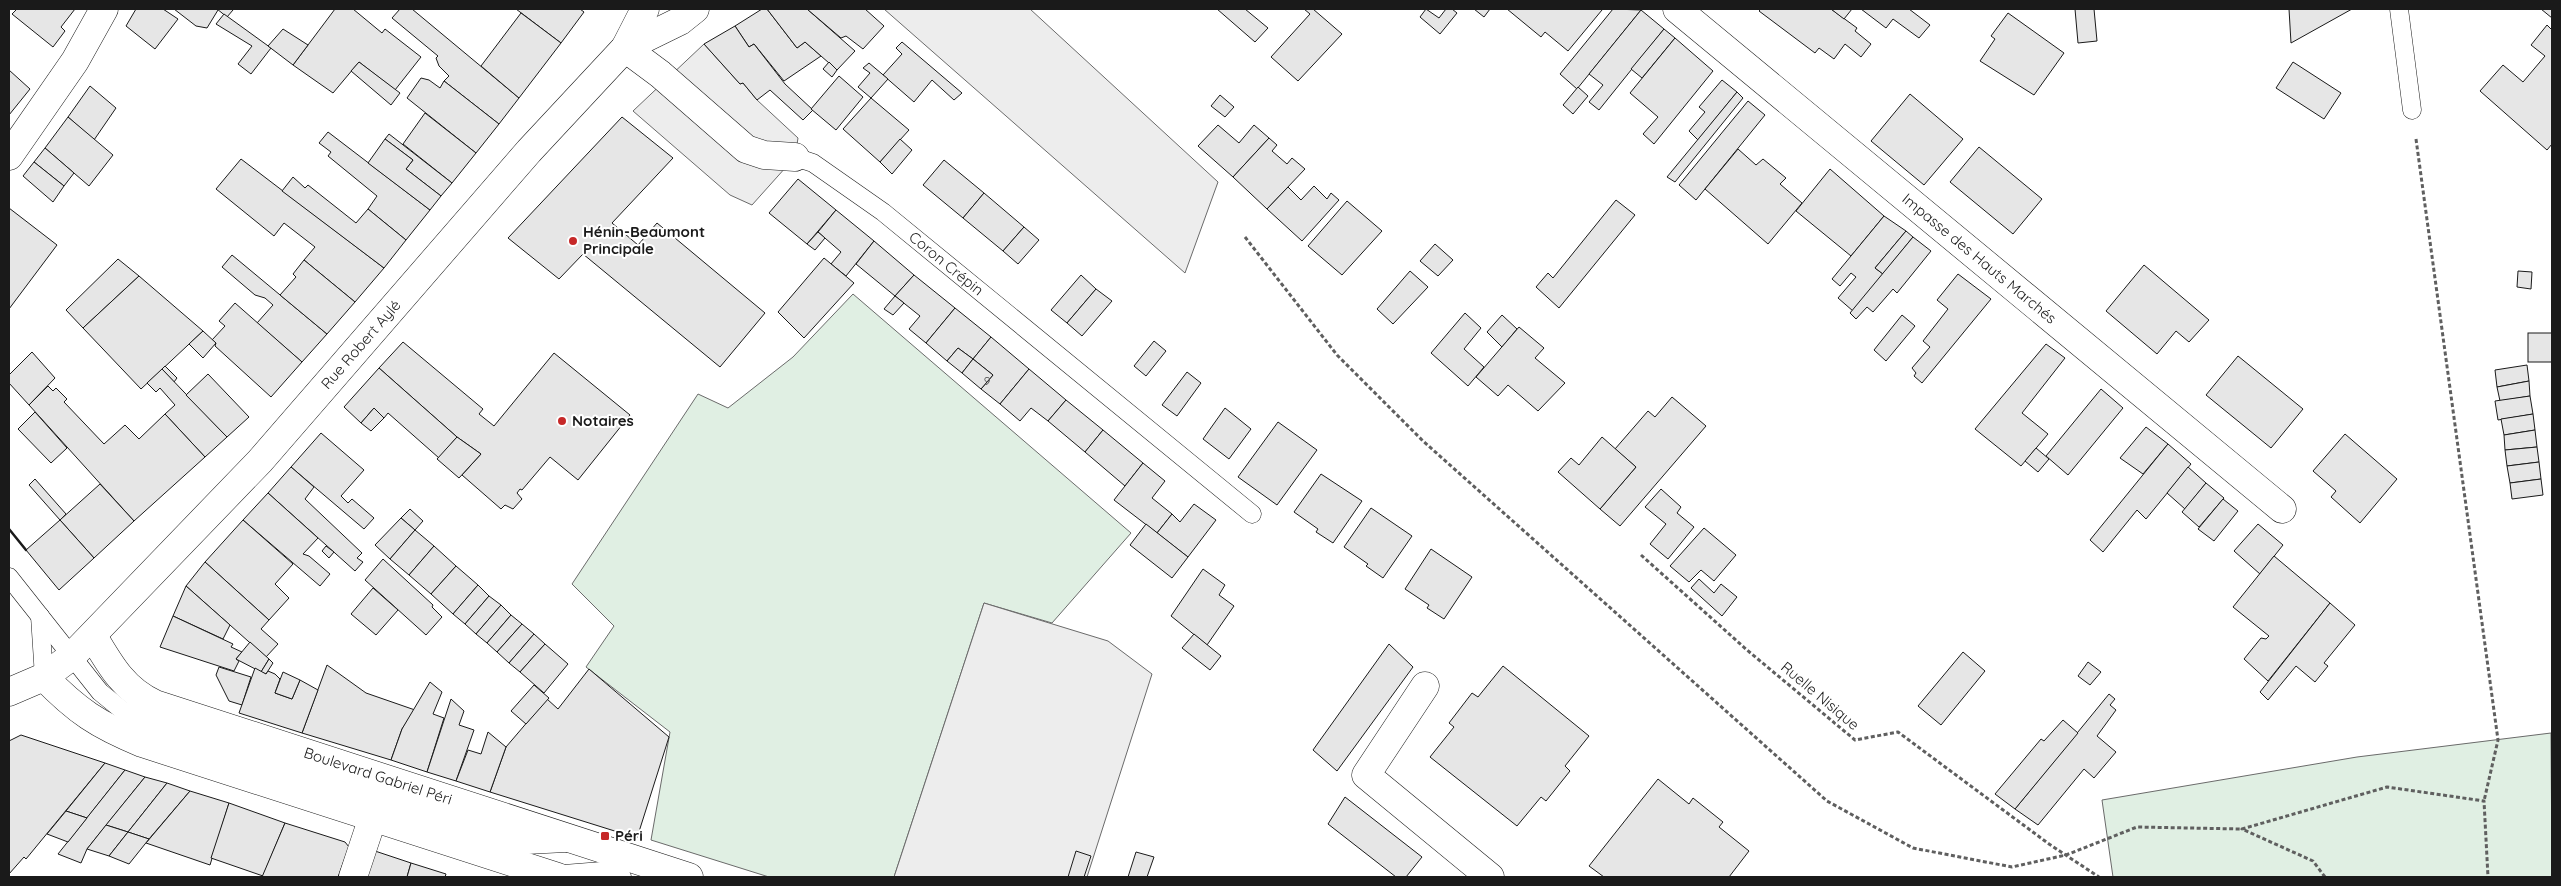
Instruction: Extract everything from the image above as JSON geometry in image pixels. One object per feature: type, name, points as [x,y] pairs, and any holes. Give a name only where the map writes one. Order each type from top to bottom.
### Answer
[{"type":"main road","points":[[9,156],[75,61],[104,9]]},
{"type":"main road","name":"Rue Robert Aylé","points":[[9,692],[44,677],[72,656],[260,461],[529,151],[625,48],[645,9]]},
{"type":"main road","name":"Rue Robert Aylé","points":[[625,48],[680,21],[695,9]]},
{"type":"main road","name":"Impasse des Hauts Marchés","points":[[1677,9],[2282,508]]},
{"type":"main road","name":"Coron Crépin","points":[[625,48],[660,74],[746,149],[764,155],[795,157]]},
{"type":"main road","name":"Boulevard Gabriel Péri","points":[[93,636],[125,685],[141,698],[155,704],[689,877]]},
{"type":"main road","points":[[44,677],[71,704],[104,727],[142,742],[554,876]]},
{"type":"main road","points":[[1425,686],[1366,775],[1490,877]]},
{"type":"main road","points":[[353,877],[372,817]]},
{"type":"lane","points":[[2399,9],[2412,110]]},
{"type":"lane","name":"Coron Crépin","points":[[795,157],[813,163],[884,212],[1252,514]]},
{"type":"lane","points":[[9,576],[100,692],[122,710],[148,723],[526,845],[580,842]]},
{"type":"lane","points":[[40,616],[44,677]]},
{"type":"lane","points":[[554,876],[602,871],[622,877]]},
{"type":"path","points":[[2412,110],[2498,740],[2484,801],[2488,877]]},
{"type":"path","points":[[1245,237],[1337,355],[1423,440],[1828,801],[1913,848],[2012,867],[2066,855],[2137,827],[2242,829],[2387,787],[2484,801]]},
{"type":"path","name":"Ruelle Nisique","points":[[1641,555],[1747,650],[1855,740],[1898,732],[2099,877]]},
{"type":"path","points":[[2242,829],[2313,861],[2325,877]]},
{"type":"green space","points":[[853,294],[1131,533],[1052,623],[984,603],[894,877],[769,877],[651,840],[670,732],[586,667],[614,626],[572,584],[698,394],[728,408],[793,357]]},
{"type":"green space","points":[[2551,733],[2552,877],[2113,877],[2102,800],[2357,757]]},
{"type":"shaded area","points":[[884,9],[1030,9],[1218,182],[1185,273]]},
{"type":"shaded area","points":[[704,44],[740,84],[743,83],[757,100],[798,138],[795,157],[752,205],[730,195],[633,111]]},
{"type":"shaded area","points":[[984,603],[1108,641],[1152,674],[1087,877],[894,877]]},
{"type":"building","points":[[17,9],[75,9],[61,27],[65,31],[53,47],[12,14]]},
{"type":"building","points":[[136,9],[163,9],[178,19],[155,49],[126,26]]},
{"type":"building","points":[[174,9],[218,10],[207,28],[196,26]]},
{"type":"building","points":[[217,9],[231,9],[233,10],[227,17]]},
{"type":"building","points":[[335,9],[353,9],[382,33],[385,29],[421,57],[395,90],[359,62],[333,93],[293,65]]},
{"type":"building","points":[[400,9],[412,9],[519,98],[499,124],[444,81],[449,76],[439,66],[436,58],[438,56],[392,18]]},
{"type":"building","points":[[516,9],[580,9],[584,12],[561,43]]},
{"type":"building","points":[[762,9],[767,9],[797,48],[805,42],[821,56],[784,81],[754,44],[749,47],[735,26]]},
{"type":"building","points":[[767,9],[807,9],[855,51],[837,70],[805,42],[797,48]]},
{"type":"building","points":[[807,9],[865,9],[884,26],[863,49],[846,36],[841,38]]},
{"type":"building","points":[[1217,9],[1245,9],[1268,28],[1255,42]]},
{"type":"building","points":[[1304,9],[1313,9],[1342,34],[1298,81],[1271,57],[1310,14]]},
{"type":"building","points":[[1426,9],[1439,18],[1446,9],[1452,9],[1457,13],[1440,34],[1420,17]]},
{"type":"building","points":[[1474,9],[1490,9],[1484,17]]},
{"type":"building","points":[[1507,9],[1602,10],[1568,51],[1545,32],[1541,37]]},
{"type":"building","points":[[1613,9],[1641,10],[1577,89],[1560,74]]},
{"type":"building","points":[[1761,9],[1831,9],[1857,28],[1855,31],[1871,44],[1861,57],[1845,44],[1834,59],[1819,48],[1815,53],[1759,11]]},
{"type":"building","points":[[1831,9],[1852,9],[1844,19]]},
{"type":"building","points":[[1861,9],[1909,9],[1930,25],[1919,38],[1893,19],[1886,28]]},
{"type":"building","points":[[2075,9],[2094,9],[2097,41],[2078,43]]},
{"type":"building","points":[[2289,9],[2352,9],[2291,43]]},
{"type":"building","points":[[2541,9],[2552,9],[2552,18]]},
{"type":"building","points":[[1641,10],[1664,29],[1599,110],[1589,102],[1603,85],[1589,74]]},
{"type":"building","points":[[521,13],[561,43],[519,98],[481,66]]},
{"type":"building","points":[[2008,13],[2064,53],[2034,95],[1980,61],[1995,39],[1991,36]]},
{"type":"building","points":[[224,14],[271,48],[251,74],[238,64],[252,46],[216,24]]},
{"type":"building","points":[[2547,25],[2552,30],[2552,144],[2547,150],[2480,91],[2503,65],[2523,82],[2545,56],[2531,45]]},
{"type":"building","points":[[735,26],[749,47],[754,44],[785,84],[813,110],[803,120],[770,90],[757,100],[743,83],[740,84],[704,44]]},
{"type":"building","points":[[283,29],[308,45],[293,65],[268,46]]},
{"type":"building","points":[[1664,29],[1675,38],[1642,78],[1631,69]]},
{"type":"building","points":[[1675,38],[1713,71],[1654,144],[1643,134],[1658,117],[1630,93]]},
{"type":"building","points":[[902,42],[962,93],[954,100],[932,80],[914,102],[883,75],[902,54],[896,48]]},
{"type":"building","points":[[359,62],[400,93],[391,105],[351,71]]},
{"type":"building","points":[[829,62],[837,70],[832,77],[823,69]]},
{"type":"building","points":[[2293,62],[2341,93],[2324,119],[2276,88]]},
{"type":"building","points":[[869,63],[888,79],[871,98],[858,87],[870,73],[863,68]]},
{"type":"building","points":[[9,70],[30,89],[9,115]]},
{"type":"building","points":[[839,76],[863,97],[836,130],[811,109]]},
{"type":"building","points":[[421,78],[429,80],[440,88],[444,81],[499,124],[476,153],[407,98]]},
{"type":"building","points":[[1722,80],[1737,92],[1698,140],[1689,131],[1705,112],[1699,107]]},
{"type":"building","points":[[90,86],[116,108],[94,140],[68,117]]},
{"type":"building","points":[[1578,87],[1588,96],[1573,114],[1563,105]]},
{"type":"building","points":[[1737,92],[1743,98],[1675,182],[1667,177]]},
{"type":"building","points":[[1910,94],[1963,139],[1924,185],[1871,141]]},
{"type":"building","points":[[1220,95],[1234,107],[1225,117],[1211,106]]},
{"type":"building","points":[[871,98],[909,130],[880,162],[843,129]]},
{"type":"building","points":[[1748,101],[1765,115],[1696,200],[1679,185]]},
{"type":"building","points":[[425,113],[476,153],[452,183],[403,144]]},
{"type":"building","points":[[68,117],[113,155],[89,186],[45,148]]},
{"type":"building","name":"Hénin-Beaumont Principale","points":[[622,117],[673,158],[612,223],[638,245],[657,223],[765,313],[720,367],[583,254],[559,279],[508,238]]},
{"type":"building","points":[[1218,125],[1239,143],[1254,125],[1269,138],[1233,177],[1198,146]]},
{"type":"building","points":[[328,132],[430,210],[406,240],[368,209],[377,196],[328,156],[331,152],[319,143]]},
{"type":"building","points":[[389,134],[452,183],[441,196],[406,169],[413,160],[385,139]]},
{"type":"building","points":[[1269,138],[1277,145],[1272,151],[1287,164],[1292,158],[1305,169],[1267,209],[1233,177]]},
{"type":"building","points":[[385,139],[413,160],[406,169],[441,196],[430,210],[368,163]]},
{"type":"building","points":[[900,139],[912,150],[892,174],[880,162]]},
{"type":"building","points":[[1979,147],[2042,199],[2013,234],[1950,182]]},
{"type":"building","points":[[45,148],[74,173],[64,186],[34,162]]},
{"type":"building","points":[[1738,149],[1756,165],[1763,159],[1786,178],[1780,184],[1802,203],[1768,244],[1705,189]]},
{"type":"building","points":[[241,159],[384,268],[355,302],[304,260],[315,247],[284,223],[274,236],[216,189]]},
{"type":"building","points":[[944,160],[984,193],[963,218],[923,185]]},
{"type":"building","points":[[34,162],[64,186],[53,202],[23,176]]},
{"type":"building","points":[[1830,169],[1884,216],[1851,256],[1796,211]]},
{"type":"building","points":[[293,177],[305,188],[308,185],[356,223],[368,209],[406,240],[384,268],[282,191]]},
{"type":"building","points":[[798,179],[836,210],[807,244],[769,213]]},
{"type":"building","points":[[1314,186],[1327,199],[1331,193],[1339,200],[1302,241],[1267,209],[1288,187],[1301,200]]},
{"type":"building","points":[[984,193],[1024,227],[1003,251],[963,218]]},
{"type":"building","points":[[1616,200],[1635,215],[1559,308],[1536,287],[1548,273],[1553,278]]},
{"type":"building","points":[[1347,201],[1382,231],[1342,275],[1308,246]]},
{"type":"building","points":[[9,208],[57,245],[9,309]]},
{"type":"building","points":[[836,210],[874,241],[846,276],[831,264],[841,252],[818,232]]},
{"type":"building","points":[[1884,216],[1906,231],[1875,268],[1883,274],[1853,311],[1838,298],[1856,277],[1851,273],[1840,286],[1832,279]]},
{"type":"building","points":[[1024,227],[1039,240],[1018,264],[1003,251]]},
{"type":"building","points":[[1906,231],[1913,237],[1883,274],[1875,268]]},
{"type":"building","points":[[818,232],[825,238],[815,250],[807,244]]},
{"type":"building","points":[[1913,237],[1931,251],[1897,293],[1893,289],[1873,312],[1867,307],[1856,319],[1850,313]]},
{"type":"building","points":[[874,241],[914,275],[895,296],[856,264]]},
{"type":"building","points":[[1435,244],[1453,260],[1438,276],[1420,261]]},
{"type":"building","points":[[232,255],[327,334],[302,362],[257,323],[273,305],[265,298],[255,295],[222,267]]},
{"type":"building","points":[[824,258],[854,283],[804,338],[778,312]]},
{"type":"building","points":[[118,259],[139,276],[83,328],[66,310]]},
{"type":"building","points":[[304,260],[355,302],[327,334],[280,295],[296,277],[293,274]]},
{"type":"building","points":[[2144,265],[2209,320],[2189,342],[2176,331],[2157,354],[2106,311]]},
{"type":"building","points":[[1410,271],[1428,287],[1393,324],[1377,309]]},
{"type":"building","points":[[2518,271],[2532,272],[2531,289],[2517,287]]},
{"type":"building","points":[[1958,274],[1991,299],[1922,383],[1914,376],[1916,373],[1912,368],[1930,347],[1923,341],[1948,309],[1937,300]]},
{"type":"building","points":[[914,275],[955,308],[926,343],[909,329],[920,316],[895,296]]},
{"type":"building","points":[[1081,275],[1096,289],[1067,323],[1051,310]]},
{"type":"building","points":[[139,276],[203,331],[141,389],[83,328]]},
{"type":"building","points":[[1096,289],[1112,301],[1082,336],[1067,323]]},
{"type":"building","points":[[895,296],[904,303],[893,315],[884,309]]},
{"type":"building","points":[[235,303],[302,362],[271,397],[215,346],[216,343],[212,340],[225,326],[219,321]]},
{"type":"building","points":[[955,308],[991,337],[973,359],[958,348],[947,361],[926,343]]},
{"type":"building","points":[[1465,313],[1481,328],[1464,349],[1484,367],[1468,386],[1431,353]]},
{"type":"building","points":[[1502,315],[1517,329],[1502,347],[1487,332]]},
{"type":"building","points":[[1902,315],[1915,326],[1886,361],[1874,350]]},
{"type":"building","points":[[1519,327],[1544,348],[1535,358],[1565,383],[1538,411],[1508,385],[1498,396],[1476,377]]},
{"type":"building","points":[[203,331],[216,343],[203,358],[189,344]]},
{"type":"building","points":[[2528,333],[2552,333],[2552,362],[2528,362]]},
{"type":"building","points":[[991,337],[1029,369],[1000,404],[981,389],[993,375],[973,359]]},
{"type":"building","points":[[1154,341],[1166,351],[1146,376],[1134,366]]},
{"type":"building","name":"Notaires","points":[[403,342],[483,409],[479,414],[494,426],[554,353],[630,415],[578,480],[550,457],[522,490],[520,489],[517,493],[522,499],[513,509],[505,505],[501,509],[462,475],[481,454],[457,437],[379,368]]},
{"type":"building","points":[[2046,344],[2065,358],[2022,413],[2048,434],[2021,466],[1975,429]]},
{"type":"building","points":[[958,348],[973,359],[962,373],[947,361]]},
{"type":"building","points":[[32,352],[55,378],[29,405],[9,383],[9,375]]},
{"type":"building","points":[[2238,356],[2303,409],[2271,448],[2206,395]]},
{"type":"building","points":[[973,359],[993,375],[981,389],[962,373]]},
{"type":"building","points":[[2527,365],[2529,381],[2497,387],[2495,370]]},
{"type":"building","points":[[165,366],[177,378],[174,382],[162,369]]},
{"type":"building","points":[[379,368],[457,437],[439,458],[388,413],[384,418],[374,408],[361,423],[344,407]]},
{"type":"building","points":[[162,369],[227,437],[205,457],[165,414],[175,405],[160,388],[156,392],[147,383]]},
{"type":"building","points":[[1029,369],[1066,400],[1048,421],[1031,408],[1020,421],[1000,404]]},
{"type":"building","points":[[1187,372],[1201,383],[1177,416],[1162,405]]},
{"type":"building","points":[[208,374],[249,417],[227,437],[186,395]]},
{"type":"building","points":[[2529,381],[2530,396],[2500,401],[2497,387]]},
{"type":"building","points":[[48,386],[53,391],[56,388],[67,399],[64,402],[104,444],[125,425],[139,439],[165,414],[205,457],[134,521],[29,405]]},
{"type":"building","points":[[2101,389],[2123,408],[2068,475],[2046,456]]},
{"type":"building","points":[[2530,396],[2533,414],[2498,420],[2495,401]]},
{"type":"building","points":[[1672,397],[1706,426],[1620,526],[1600,509],[1636,467],[1615,449],[1648,411],[1655,417]]},
{"type":"building","points":[[1066,400],[1103,430],[1085,452],[1048,421]]},
{"type":"building","points":[[374,408],[384,418],[371,431],[361,423]]},
{"type":"building","points":[[1225,408],[1251,429],[1229,459],[1203,439]]},
{"type":"building","points":[[35,412],[67,448],[51,463],[18,429]]},
{"type":"building","points":[[2533,414],[2535,430],[2504,435],[2501,419]]},
{"type":"building","points":[[1278,422],[1317,450],[1277,505],[1238,477]]},
{"type":"building","points":[[2146,427],[2168,444],[2143,474],[2120,458]]},
{"type":"building","points":[[1103,430],[1143,463],[1125,486],[1085,452]]},
{"type":"building","points":[[2535,430],[2537,447],[2505,450],[2504,435]]},
{"type":"building","points":[[321,433],[364,470],[341,496],[348,503],[352,499],[374,518],[364,529],[291,467]]},
{"type":"building","points":[[2345,434],[2397,479],[2360,523],[2331,497],[2336,491],[2313,471]]},
{"type":"building","points":[[457,437],[481,454],[459,478],[437,459]]},
{"type":"building","points":[[1602,437],[1636,467],[1600,509],[1558,472],[1571,458],[1579,465]]},
{"type":"building","points":[[2168,444],[2191,464],[2146,519],[2137,510],[2103,552],[2090,540]]},
{"type":"building","points":[[2537,447],[2539,462],[2507,466],[2505,450]]},
{"type":"building","points":[[2036,448],[2049,459],[2038,472],[2025,461]]},
{"type":"building","points":[[2539,462],[2541,479],[2510,483],[2507,466]]},
{"type":"building","points":[[1143,463],[1165,481],[1152,498],[1172,514],[1157,533],[1114,500]]},
{"type":"building","points":[[291,467],[314,487],[305,499],[362,553],[357,558],[363,562],[355,571],[268,493]]},
{"type":"building","points":[[2188,467],[2206,483],[2185,509],[2167,493]]},
{"type":"building","points":[[1321,474],[1362,501],[1333,543],[1316,532],[1318,529],[1294,512]]},
{"type":"building","points":[[35,479],[66,514],[60,520],[29,485]]},
{"type":"building","points":[[2541,479],[2543,495],[2512,499],[2510,483]]},
{"type":"building","points":[[2206,483],[2224,498],[2199,527],[2182,512]]},
{"type":"building","points":[[100,484],[134,521],[94,558],[60,520]]},
{"type":"building","points":[[1661,489],[1681,507],[1677,513],[1694,527],[1668,559],[1650,544],[1666,524],[1645,507]]},
{"type":"building","points":[[268,493],[318,538],[303,554],[309,556],[330,574],[320,586],[243,520]]},
{"type":"building","points":[[2223,499],[2238,511],[2214,541],[2198,529]]},
{"type":"building","points":[[1194,504],[1216,520],[1188,557],[1157,533],[1172,514],[1180,522]]},
{"type":"building","points":[[1371,508],[1412,536],[1383,578],[1366,566],[1368,564],[1344,547]]},
{"type":"building","points":[[410,509],[423,521],[415,530],[401,518]]},
{"type":"building","points":[[401,518],[415,530],[390,559],[375,545]]},
{"type":"building","points":[[60,520],[94,558],[59,590],[26,550]]},
{"type":"building","points":[[243,520],[293,564],[275,584],[289,598],[269,620],[205,562]]},
{"type":"building","points":[[1146,524],[1188,557],[1172,578],[1130,545]]},
{"type":"building","points":[[2258,524],[2283,545],[2260,574],[2234,551]]},
{"type":"building","points":[[1704,528],[1736,555],[1714,581],[1701,570],[1689,582],[1670,566]]},
{"type":"building","points":[[415,530],[434,546],[409,575],[390,559]]},
{"type":"building","points":[[326,546],[334,552],[329,558],[322,551]]},
{"type":"building","points":[[434,546],[456,566],[431,594],[409,575]]},
{"type":"building","points":[[1431,549],[1472,577],[1444,619],[1427,608],[1429,605],[1405,589]]},
{"type":"building","points":[[2274,556],[2330,603],[2268,681],[2244,659],[2261,638],[2266,639],[2269,636],[2233,607]]},
{"type":"building","points":[[383,559],[433,605],[432,607],[442,617],[426,635],[365,580]]},
{"type":"building","points":[[205,562],[269,620],[261,629],[278,644],[266,657],[186,586]]},
{"type":"building","points":[[456,566],[478,585],[453,614],[431,594]]},
{"type":"building","points":[[1203,569],[1225,585],[1219,595],[1234,606],[1207,645],[1171,616]]},
{"type":"building","points":[[1699,579],[1714,593],[1721,584],[1737,597],[1722,616],[1691,588]]},
{"type":"building","points":[[478,585],[489,596],[465,624],[453,614]]},
{"type":"building","points":[[186,586],[230,625],[223,639],[173,616]]},
{"type":"building","points":[[373,588],[398,610],[376,635],[351,614]]},
{"type":"building","points":[[489,596],[501,605],[476,634],[465,624]]},
{"type":"building","points":[[2330,603],[2355,625],[2324,663],[2328,666],[2315,682],[2296,666],[2268,700],[2260,692]]},
{"type":"building","points":[[501,605],[511,615],[487,643],[476,634]]},
{"type":"building","points":[[511,615],[522,624],[497,652],[487,643]]},
{"type":"building","points":[[173,616],[233,644],[231,647],[242,652],[236,659],[239,661],[234,671],[160,647]]},
{"type":"building","points":[[522,624],[534,634],[509,663],[497,652]]},
{"type":"building","points":[[534,634],[545,644],[520,672],[509,663]]},
{"type":"building","points":[[1194,634],[1221,656],[1210,670],[1182,648]]},
{"type":"building","points":[[250,642],[269,659],[261,672],[236,659]]},
{"type":"building","points":[[545,644],[568,664],[544,693],[520,672]]},
{"type":"building","points":[[1389,644],[1413,667],[1337,771],[1313,750]]},
{"type":"building","points":[[1963,652],[1985,671],[1941,725],[1918,706]]},
{"type":"building","points":[[269,659],[273,663],[266,674],[261,672]]},
{"type":"building","points":[[2088,662],[2101,672],[2090,685],[2078,676]]},
{"type":"building","points":[[327,665],[366,693],[415,710],[402,729],[391,760],[302,733]]},
{"type":"building","points":[[1503,666],[1589,736],[1565,766],[1570,771],[1546,801],[1541,797],[1517,826],[1430,757],[1454,727],[1449,723],[1472,693],[1478,697]]},
{"type":"building","points":[[219,667],[251,677],[242,705],[229,701],[216,675]]},
{"type":"building","points":[[255,668],[266,674],[268,671],[275,674],[280,679],[275,693],[292,699],[300,680],[318,690],[302,733],[239,713]]},
{"type":"building","points":[[589,669],[669,737],[637,838],[490,792],[506,747],[547,699],[558,709]]},
{"type":"building","points":[[283,672],[300,680],[292,699],[275,693]]},
{"type":"building","points":[[430,682],[442,692],[433,714],[444,718],[427,772],[391,760],[402,729]]},
{"type":"building","points":[[534,685],[549,698],[526,724],[511,711]]},
{"type":"building","points":[[2109,694],[2115,699],[2110,705],[2116,710],[2097,736],[2116,752],[2094,778],[2084,769],[2038,825],[2015,809]]},
{"type":"building","points":[[451,699],[464,711],[459,725],[474,730],[456,781],[427,772]]},
{"type":"building","points":[[2063,720],[2078,733],[2015,809],[1995,794],[2041,739],[2044,741]]},
{"type":"building","points":[[488,732],[506,747],[490,792],[456,781],[468,750],[481,754]]},
{"type":"building","points":[[21,735],[105,763],[26,859],[24,857],[9,874],[9,741]]},
{"type":"building","points":[[105,763],[125,770],[87,818],[66,811]]},
{"type":"building","points":[[125,770],[145,777],[87,849],[81,863],[58,854]]},
{"type":"building","points":[[145,777],[167,783],[128,832],[106,825]]},
{"type":"building","points":[[1658,779],[1689,804],[1693,798],[1723,822],[1719,827],[1749,851],[1729,877],[1604,877],[1589,866]]},
{"type":"building","points":[[167,783],[190,791],[149,839],[128,832]]},
{"type":"building","points":[[190,791],[229,803],[210,865],[146,843]]},
{"type":"building","points":[[1345,797],[1422,857],[1406,877],[1396,877],[1328,824]]},
{"type":"building","points":[[229,803],[285,823],[263,876],[211,858]]},
{"type":"building","points":[[66,811],[87,818],[68,842],[47,834]]},
{"type":"building","points":[[285,823],[345,842],[349,847],[338,877],[262,877]]},
{"type":"building","points":[[106,825],[128,832],[109,856],[87,849]]},
{"type":"building","points":[[128,832],[149,839],[129,864],[109,856]]},
{"type":"building","points":[[375,851],[411,863],[407,877],[366,877]]},
{"type":"building","points":[[1076,851],[1091,856],[1084,877],[1068,877]]},
{"type":"building","points":[[1136,852],[1154,857],[1147,877],[1128,877]]},
{"type":"building","points":[[411,863],[446,874],[445,877],[407,877]]},
{"type":"wall","points":[[9,529],[26,550]]},
{"type":"place","name":"Hénin-Beaumont Principale","points":[[573,241]]},
{"type":"place","name":"Notaires","points":[[562,421]]},
{"type":"place","name":"Péri","points":[[605,836]]}]
